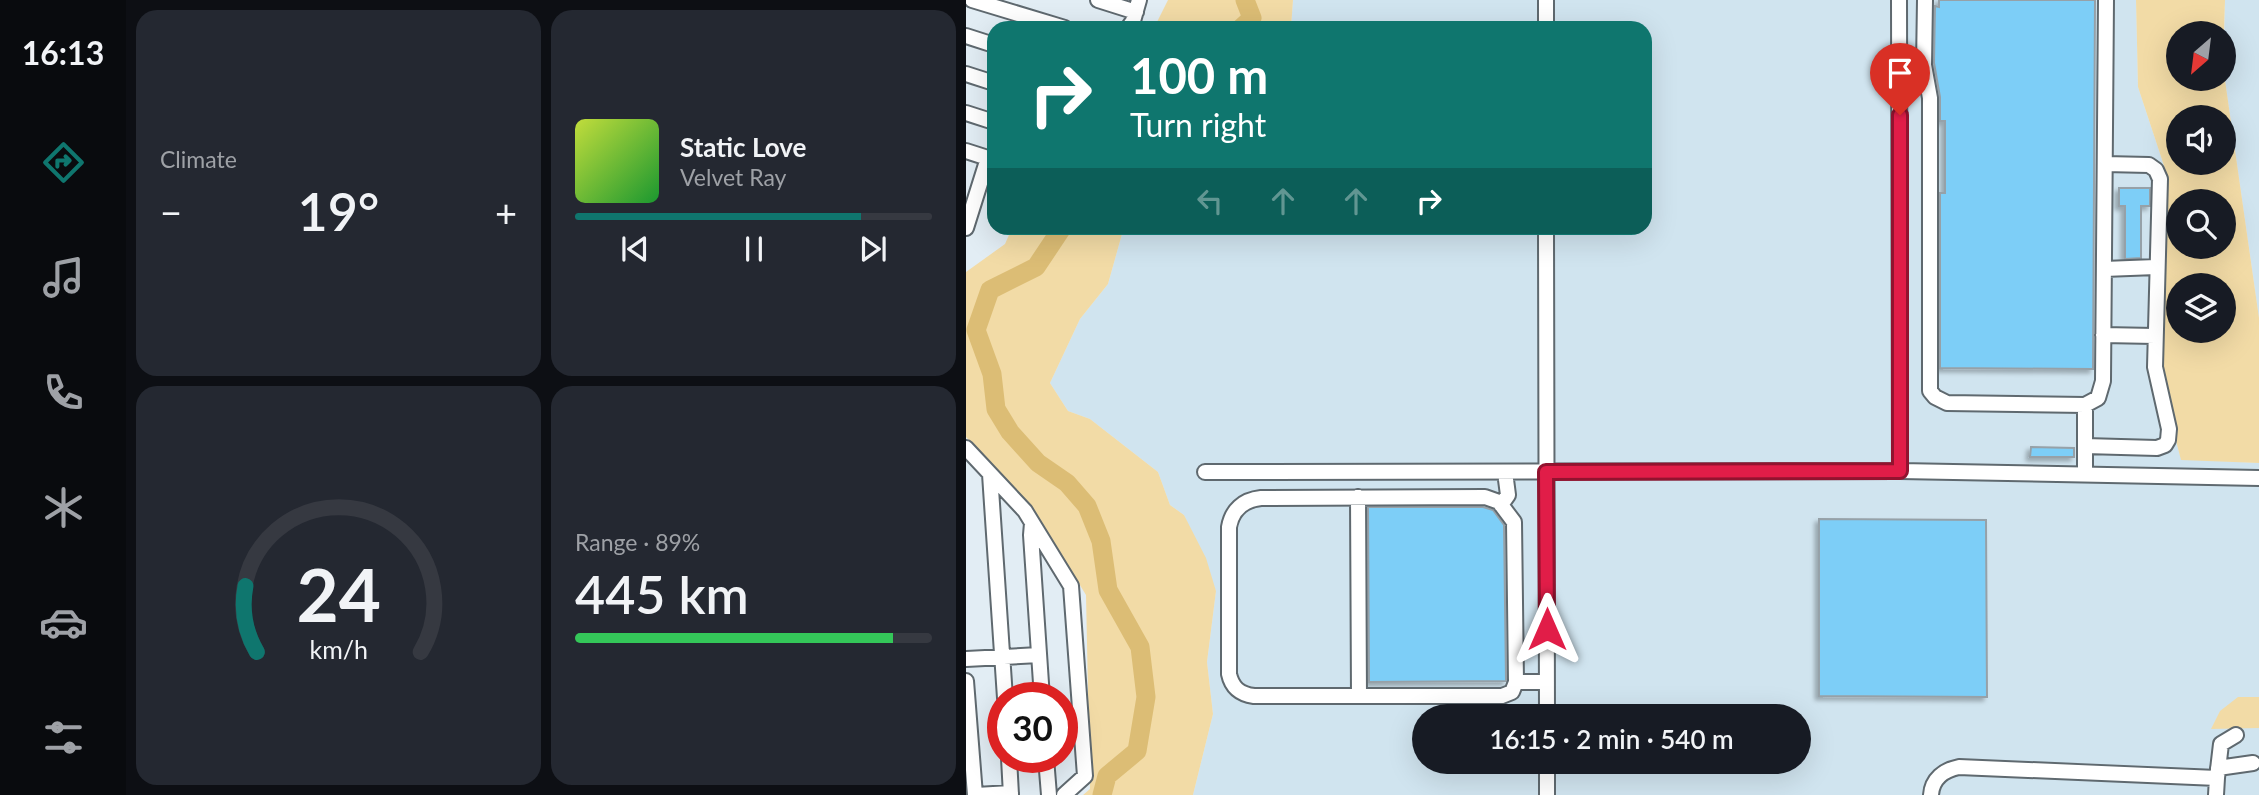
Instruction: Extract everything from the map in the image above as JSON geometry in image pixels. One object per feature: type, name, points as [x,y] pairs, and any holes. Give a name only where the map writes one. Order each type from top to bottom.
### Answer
[{"type":"street","points":[[972,0],[1042,21]]},
{"type":"street","points":[[1098,0],[1138,6]]},
{"type":"street","points":[[1546,0],[1546,21]]},
{"type":"street","points":[[1899,0],[1900,471]]},
{"type":"street","points":[[1925,0],[1924,65],[1930,99],[1930,391],[1947,403],[2085,405],[2095,401],[2102,388],[2106,0]]},
{"type":"street","points":[[966,36],[987,43]]},
{"type":"street","points":[[966,74],[987,81]]},
{"type":"street","points":[[966,113],[987,120]]},
{"type":"street","points":[[966,151],[987,158]]},
{"type":"street","points":[[2085,446],[2157,448],[2167,442],[2169,429],[2155,373],[2156,267],[2161,184],[2156,170],[2149,165],[2105,164]]},
{"type":"street","points":[[966,227],[972,191],[987,166]]},
{"type":"street","points":[[1546,235],[1547,704]]},
{"type":"street","points":[[2104,269],[2156,267]]},
{"type":"street","points":[[2103,335],[2155,337]]},
{"type":"street","points":[[2085,405],[2085,474]]},
{"type":"street","points":[[966,448],[1025,511],[1071,586],[1085,776],[1064,795]]},
{"type":"street","points":[[1205,472],[1900,471],[2259,478]]},
{"type":"street","points":[[1502,505],[1508,495],[1505,472]]},
{"type":"street","points":[[990,474],[1004,682]]},
{"type":"street","points":[[1485,497],[1502,505],[1514,522],[1516,682],[1512,692],[1502,696],[1249,695],[1236,689],[1229,674],[1229,527],[1235,511],[1245,502],[1261,498],[1485,497]]},
{"type":"street","points":[[1358,498],[1359,696]]},
{"type":"street","points":[[1032,523],[1041,682]]},
{"type":"street","points":[[966,659],[1039,655]]},
{"type":"street","points":[[966,681],[976,795],[1011,794],[1010,773]]},
{"type":"street","points":[[1516,682],[1547,682]]},
{"type":"street","points":[[2216,795],[2221,744],[2236,734]]},
{"type":"street","points":[[1931,795],[1936,780],[1947,770],[1959,767],[2218,773],[2253,763]]},
{"type":"street","points":[[1047,773],[1049,795]]},
{"type":"street","points":[[1547,774],[1547,795]]},
{"type":"shaded area","points":[[1168,0],[1293,0],[1292,21],[1158,21]]},
{"type":"shaded area","points":[[1293,0],[2136,0],[2138,87],[2168,178],[2157,368],[2181,459],[2259,463],[2259,795],[1193,795],[1213,714],[1207,662],[1216,591],[1184,515],[1170,505],[1158,472],[1090,419],[1068,411],[1050,383],[1080,319],[1108,284],[1122,235],[1652,235],[1652,21],[1292,21]]},
{"type":"shaded area","points":[[2136,0],[2225,0],[2224,21],[2166,21],[2166,91],[2227,91],[2229,105],[2166,105],[2166,172],[2138,87]]},
{"type":"shaded area","points":[[2225,0],[2259,0],[2259,318],[2236,157],[2236,105],[2229,105],[2227,91],[2236,91],[2236,21],[2225,21]]},
{"type":"shaded area","points":[[2236,157],[2259,318],[2259,463],[2181,460],[2157,368],[2166,213],[2166,259],[2236,259],[2236,189],[2167,189],[2167,175],[2236,175]]},
{"type":"shaded area","points":[[1009,235],[1122,235],[1108,284],[1080,319],[1050,383],[1068,411],[1090,419],[1158,472],[1170,505],[1184,515],[1206,558],[1216,591],[1207,662],[1213,714],[1193,795],[1083,795],[1090,789],[1086,595],[1035,512],[966,437],[966,272],[1005,244]]},
{"type":"shaded area","points":[[2238,697],[2259,697],[2259,728],[2211,729],[2220,711]]},
{"type":"building","points":[[1939,0],[2095,0],[2093,369],[1940,368],[1940,193],[1945,193],[1945,121],[1940,121],[1940,97],[1934,63],[1935,6],[1939,7]]},
{"type":"building","points":[[2119,188],[2150,188],[2150,206],[2141,206],[2141,258],[2125,259],[2125,206],[2119,206]]},
{"type":"building","points":[[2031,447],[2074,448],[2074,457],[2030,457]]},
{"type":"building","points":[[1368,507],[1483,507],[1493,510],[1504,525],[1506,681],[1369,682]]},
{"type":"building","points":[[1819,519],[1986,520],[1987,697],[1819,696]]},
{"type":"waterway","points":[[1245,0],[1252,18],[1249,21]]},
{"type":"waterway","points":[[1057,235],[1036,267],[990,290],[976,330],[992,374],[996,409],[1010,432],[1038,463],[1067,483],[1087,506],[1101,541],[1108,590],[1140,647],[1146,697],[1137,751],[1107,776],[1102,795]]},
{"type":"route","points":[[1547,629],[1546,472],[1900,471],[1900,115]]}]
